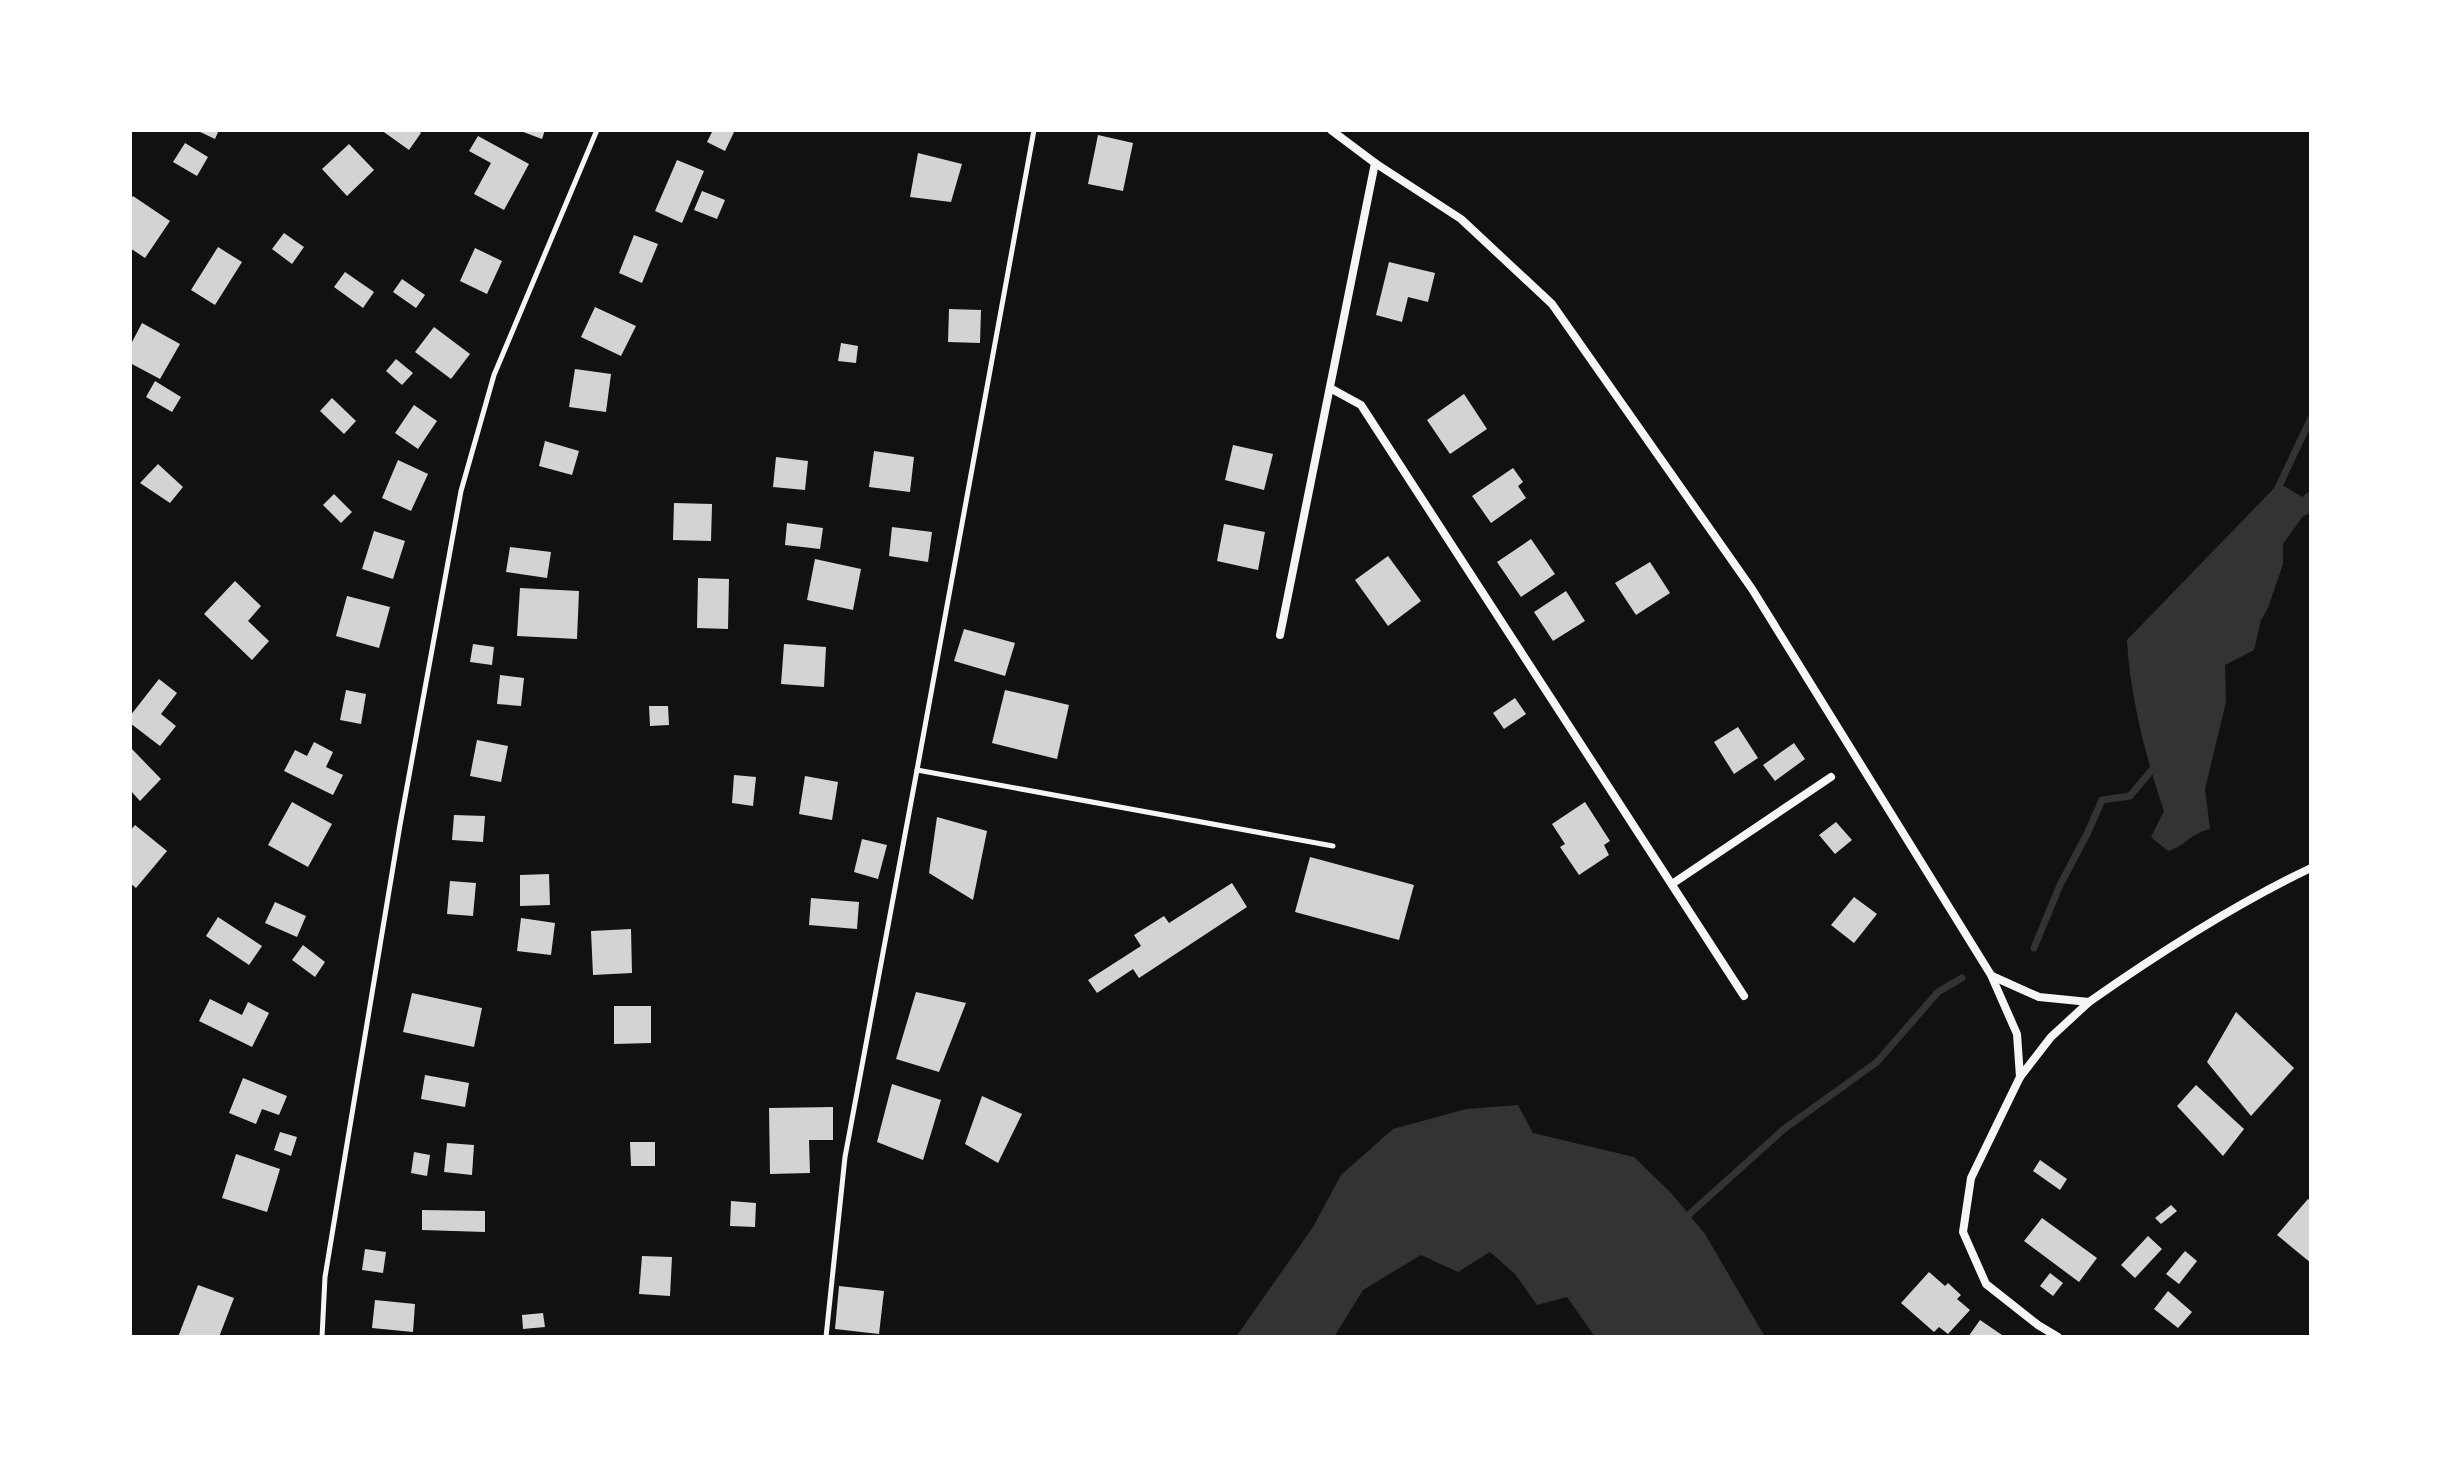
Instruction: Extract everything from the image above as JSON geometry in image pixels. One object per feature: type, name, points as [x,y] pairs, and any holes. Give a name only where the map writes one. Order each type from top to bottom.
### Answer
[{"type":"street","points":[[1331,130],[1461,219],[1552,304],[1752,589],[1991,975],[2017,1034],[2020,1077]]},
{"type":"street","points":[[1280,635],[1375,163]]},
{"type":"street","points":[[1330,388],[1361,405],[1744,996]]},
{"type":"street","points":[[1672,884],[1831,777]]},
{"type":"street","points":[[2058,1337],[1986,1284],[1963,1232],[1971,1178],[2020,1077],[2051,1037],[2089,1002],[2138,967],[2273,886],[2311,868]]},
{"type":"street","points":[[1991,975],[2039,997],[2089,1002]]},
{"type":"lane","points":[[322,1337],[325,1277],[350,1124],[461,491],[494,375],[597,130]]},
{"type":"lane","points":[[826,1337],[845,1157],[1034,130]]},
{"type":"lane","points":[[917,770],[1333,846]]},
{"type":"shaded area","points":[[2279,483],[2302,497],[2311,490],[2311,513],[2303,516],[2283,544],[2283,564],[2261,620],[2254,650],[2225,665],[2226,702],[2205,789],[2210,829],[2168,851],[2151,837],[2164,811],[2140,727],[2127,640]]},
{"type":"shaded area","points":[[1518,1105],[1533,1133],[1634,1157],[1672,1194],[1705,1234],[1765,1337],[1595,1337],[1567,1297],[1537,1305],[1515,1274],[1490,1252],[1458,1272],[1421,1255],[1363,1290],[1334,1337],[1236,1337],[1313,1227],[1341,1175],[1393,1129],[1466,1109]]},
{"type":"building","points":[[196,130],[219,130],[215,139]]},
{"type":"building","points":[[381,130],[417,130],[421,133],[409,150]]},
{"type":"building","points":[[518,130],[545,130],[542,139]]},
{"type":"building","points":[[713,130],[735,130],[725,151],[707,142]]},
{"type":"building","points":[[1098,135],[1133,143],[1123,191],[1088,184]]},
{"type":"building","points":[[478,136],[529,164],[504,210],[474,194],[491,163],[469,151]]},
{"type":"building","points":[[185,143],[208,157],[197,176],[173,162]]},
{"type":"building","points":[[349,144],[374,170],[347,196],[322,169]]},
{"type":"building","points":[[918,153],[962,164],[951,202],[910,197]]},
{"type":"building","points":[[677,160],[704,171],[682,223],[655,211]]},
{"type":"building","points":[[702,191],[725,200],[717,219],[694,210]]},
{"type":"building","points":[[133,196],[170,221],[145,258],[130,248],[130,201]]},
{"type":"building","points":[[284,233],[304,247],[292,264],[272,249]]},
{"type":"building","points":[[634,235],[658,244],[642,283],[619,273]]},
{"type":"building","points":[[218,247],[242,262],[215,305],[191,290]]},
{"type":"building","points":[[475,248],[502,261],[487,294],[460,281]]},
{"type":"building","points":[[1389,262],[1435,273],[1428,302],[1408,297],[1402,322],[1376,315]]},
{"type":"building","points":[[345,272],[374,292],[363,308],[334,287]]},
{"type":"building","points":[[402,279],[425,295],[416,308],[393,292]]},
{"type":"building","points":[[595,307],[636,326],[621,356],[581,337]]},
{"type":"building","points":[[949,309],[981,310],[980,343],[948,342]]},
{"type":"building","points":[[142,323],[180,344],[160,379],[130,363],[130,346]]},
{"type":"building","points":[[434,327],[470,354],[451,379],[415,352]]},
{"type":"building","points":[[841,343],[858,346],[856,363],[838,361]]},
{"type":"building","points":[[396,359],[413,373],[402,385],[386,371]]},
{"type":"building","points":[[575,369],[611,374],[606,412],[569,407]]},
{"type":"building","points":[[155,381],[181,397],[172,412],[146,397]]},
{"type":"building","points":[[1464,394],[1487,429],[1450,454],[1427,420]]},
{"type":"building","points":[[332,398],[356,421],[344,434],[320,411]]},
{"type":"building","points":[[414,405],[437,421],[418,449],[395,433]]},
{"type":"building","points":[[545,441],[579,451],[572,475],[539,466]]},
{"type":"building","points":[[1233,445],[1273,454],[1264,490],[1225,480]]},
{"type":"building","points":[[874,451],[914,457],[910,492],[869,487]]},
{"type":"building","points":[[776,457],[808,461],[805,490],[773,487]]},
{"type":"building","points":[[398,460],[428,474],[411,511],[382,498]]},
{"type":"building","points":[[158,464],[183,487],[170,503],[140,483]]},
{"type":"building","points":[[1513,468],[1523,482],[1518,486],[1526,498],[1491,523],[1472,496]]},
{"type":"building","points":[[334,494],[352,512],[341,523],[323,505]]},
{"type":"building","points":[[674,503],[712,504],[711,541],[673,540]]},
{"type":"building","points":[[787,523],[823,528],[820,549],[785,545]]},
{"type":"building","points":[[1224,524],[1265,532],[1258,570],[1217,561]]},
{"type":"building","points":[[892,527],[932,532],[928,562],[889,556]]},
{"type":"building","points":[[374,531],[405,541],[393,579],[362,569]]},
{"type":"building","points":[[1531,539],[1555,574],[1521,597],[1497,562]]},
{"type":"building","points":[[510,547],[551,552],[547,578],[506,572]]},
{"type":"building","points":[[1388,556],[1421,601],[1388,626],[1355,580]]},
{"type":"building","points":[[815,559],[861,569],[853,610],[807,600]]},
{"type":"building","points":[[1650,562],[1670,593],[1636,615],[1615,583]]},
{"type":"building","points":[[698,578],[729,579],[728,629],[697,628]]},
{"type":"building","points":[[235,581],[261,606],[248,621],[269,641],[252,660],[204,614]]},
{"type":"building","points":[[520,588],[579,591],[577,639],[517,636]]},
{"type":"building","points":[[1566,591],[1585,621],[1553,641],[1534,612]]},
{"type":"building","points":[[347,596],[390,607],[379,648],[336,636]]},
{"type":"building","points":[[964,629],[1015,643],[1005,676],[954,661]]},
{"type":"building","points":[[473,644],[494,647],[492,665],[470,662]]},
{"type":"building","points":[[784,644],[826,647],[824,687],[781,684]]},
{"type":"building","points":[[500,675],[524,678],[521,706],[497,704]]},
{"type":"building","points":[[159,679],[177,693],[161,714],[176,726],[160,746],[130,723],[130,716]]},
{"type":"building","points":[[346,690],[366,694],[361,724],[340,720]]},
{"type":"building","points":[[1005,690],[1069,705],[1057,759],[992,743]]},
{"type":"building","points":[[1515,698],[1526,714],[1504,729],[1493,713]]},
{"type":"building","points":[[649,706],[668,706],[669,725],[650,726]]},
{"type":"building","points":[[1738,727],[1758,758],[1734,774],[1714,742]]},
{"type":"building","points":[[477,740],[508,746],[501,782],[470,776]]},
{"type":"building","points":[[314,742],[333,752],[326,767],[343,775],[333,795],[284,771],[295,750],[307,756]]},
{"type":"building","points":[[1794,743],[1805,759],[1775,781],[1763,765]]},
{"type":"building","points":[[130,747],[161,779],[140,801],[130,790]]},
{"type":"building","points":[[734,775],[756,777],[753,806],[732,803]]},
{"type":"building","points":[[805,776],[838,782],[832,820],[799,814]]},
{"type":"building","points":[[292,802],[332,824],[308,867],[268,845]]},
{"type":"building","points":[[1585,802],[1610,841],[1604,845],[1609,855],[1579,875],[1560,847],[1565,844],[1552,824]]},
{"type":"building","points":[[454,815],[485,816],[483,842],[452,840]]},
{"type":"building","points":[[937,817],[987,831],[973,900],[929,873]]},
{"type":"building","points":[[1836,822],[1852,840],[1835,854],[1819,835]]},
{"type":"building","points":[[135,825],[167,851],[136,888],[130,883],[130,831]]},
{"type":"building","points":[[862,839],[887,845],[878,879],[854,872]]},
{"type":"building","points":[[1310,857],[1414,885],[1399,940],[1295,912]]},
{"type":"building","points":[[549,874],[550,905],[520,906],[520,875]]},
{"type":"building","points":[[450,881],[476,883],[473,916],[447,914]]},
{"type":"building","points":[[1232,883],[1247,907],[1139,978],[1133,969],[1097,993],[1088,980],[1141,946],[1134,935],[1164,916],[1169,923]]},
{"type":"building","points":[[1854,897],[1877,914],[1854,943],[1831,925]]},
{"type":"building","points":[[811,898],[859,902],[857,929],[809,925]]},
{"type":"building","points":[[275,902],[306,916],[297,937],[265,923]]},
{"type":"building","points":[[218,917],[262,946],[249,965],[206,936]]},
{"type":"building","points":[[521,918],[555,923],[551,955],[517,951]]},
{"type":"building","points":[[631,929],[632,973],[593,975],[591,931]]},
{"type":"building","points":[[303,945],[325,962],[315,977],[292,960]]},
{"type":"building","points":[[916,992],[966,1003],[939,1072],[896,1059]]},
{"type":"building","points":[[412,993],[482,1008],[474,1047],[403,1032]]},
{"type":"building","points":[[210,999],[242,1015],[248,1002],[269,1013],[252,1047],[199,1021]]},
{"type":"building","points":[[614,1006],[651,1006],[651,1043],[614,1044]]},
{"type":"building","points":[[2236,1012],[2294,1068],[2251,1116],[2207,1062]]},
{"type":"building","points":[[425,1075],[469,1083],[465,1107],[421,1099]]},
{"type":"building","points":[[243,1078],[287,1096],[279,1115],[262,1109],[256,1124],[229,1113]]},
{"type":"building","points":[[892,1084],[941,1100],[923,1160],[877,1142]]},
{"type":"building","points":[[2196,1085],[2244,1129],[2223,1156],[2177,1106]]},
{"type":"building","points":[[982,1096],[1022,1114],[998,1163],[965,1144]]},
{"type":"building","points":[[833,1107],[833,1140],[809,1140],[810,1173],[770,1174],[769,1108]]},
{"type":"building","points":[[280,1132],[297,1137],[291,1156],[274,1150]]},
{"type":"building","points":[[630,1142],[655,1142],[655,1166],[631,1166]]},
{"type":"building","points":[[447,1143],[474,1145],[472,1175],[444,1172]]},
{"type":"building","points":[[414,1152],[430,1155],[427,1176],[411,1173]]},
{"type":"building","points":[[236,1154],[280,1169],[267,1212],[222,1198]]},
{"type":"building","points":[[2040,1160],[2067,1179],[2060,1190],[2033,1171]]},
{"type":"building","points":[[2308,1199],[2311,1201],[2311,1263],[2277,1235]]},
{"type":"building","points":[[731,1201],[756,1203],[755,1227],[730,1226]]},
{"type":"building","points":[[2171,1205],[2177,1211],[2161,1224],[2155,1218]]},
{"type":"building","points":[[422,1210],[485,1211],[485,1232],[422,1230]]},
{"type":"building","points":[[2042,1218],[2097,1258],[2079,1282],[2024,1241]]},
{"type":"building","points":[[2148,1236],[2162,1249],[2135,1278],[2121,1265]]},
{"type":"building","points":[[365,1249],[386,1252],[383,1273],[362,1270]]},
{"type":"building","points":[[2185,1251],[2197,1261],[2179,1284],[2166,1274]]},
{"type":"building","points":[[642,1256],[672,1257],[670,1296],[639,1294]]},
{"type":"building","points":[[1929,1272],[1961,1295],[1957,1299],[1970,1310],[1948,1334],[1939,1327],[1934,1332],[1901,1303]]},
{"type":"building","points":[[2050,1273],[2063,1283],[2053,1296],[2040,1286]]},
{"type":"building","points":[[198,1285],[234,1298],[219,1337],[178,1337]]},
{"type":"building","points":[[839,1286],[884,1291],[879,1334],[835,1329]]},
{"type":"building","points":[[2168,1291],[2192,1312],[2178,1328],[2154,1309]]},
{"type":"building","points":[[375,1300],[415,1304],[413,1332],[372,1328]]},
{"type":"building","points":[[543,1313],[545,1327],[523,1329],[522,1315]]},
{"type":"building","points":[[1980,1320],[2005,1337],[1968,1337]]},
{"type":"waterway","points":[[2278,488],[2311,418]]},
{"type":"waterway","points":[[2034,948],[2060,885],[2102,800],[2130,796],[2156,765]]},
{"type":"waterway","points":[[1684,1219],[1784,1129],[1877,1062],[1938,992],[1962,978]]}]
